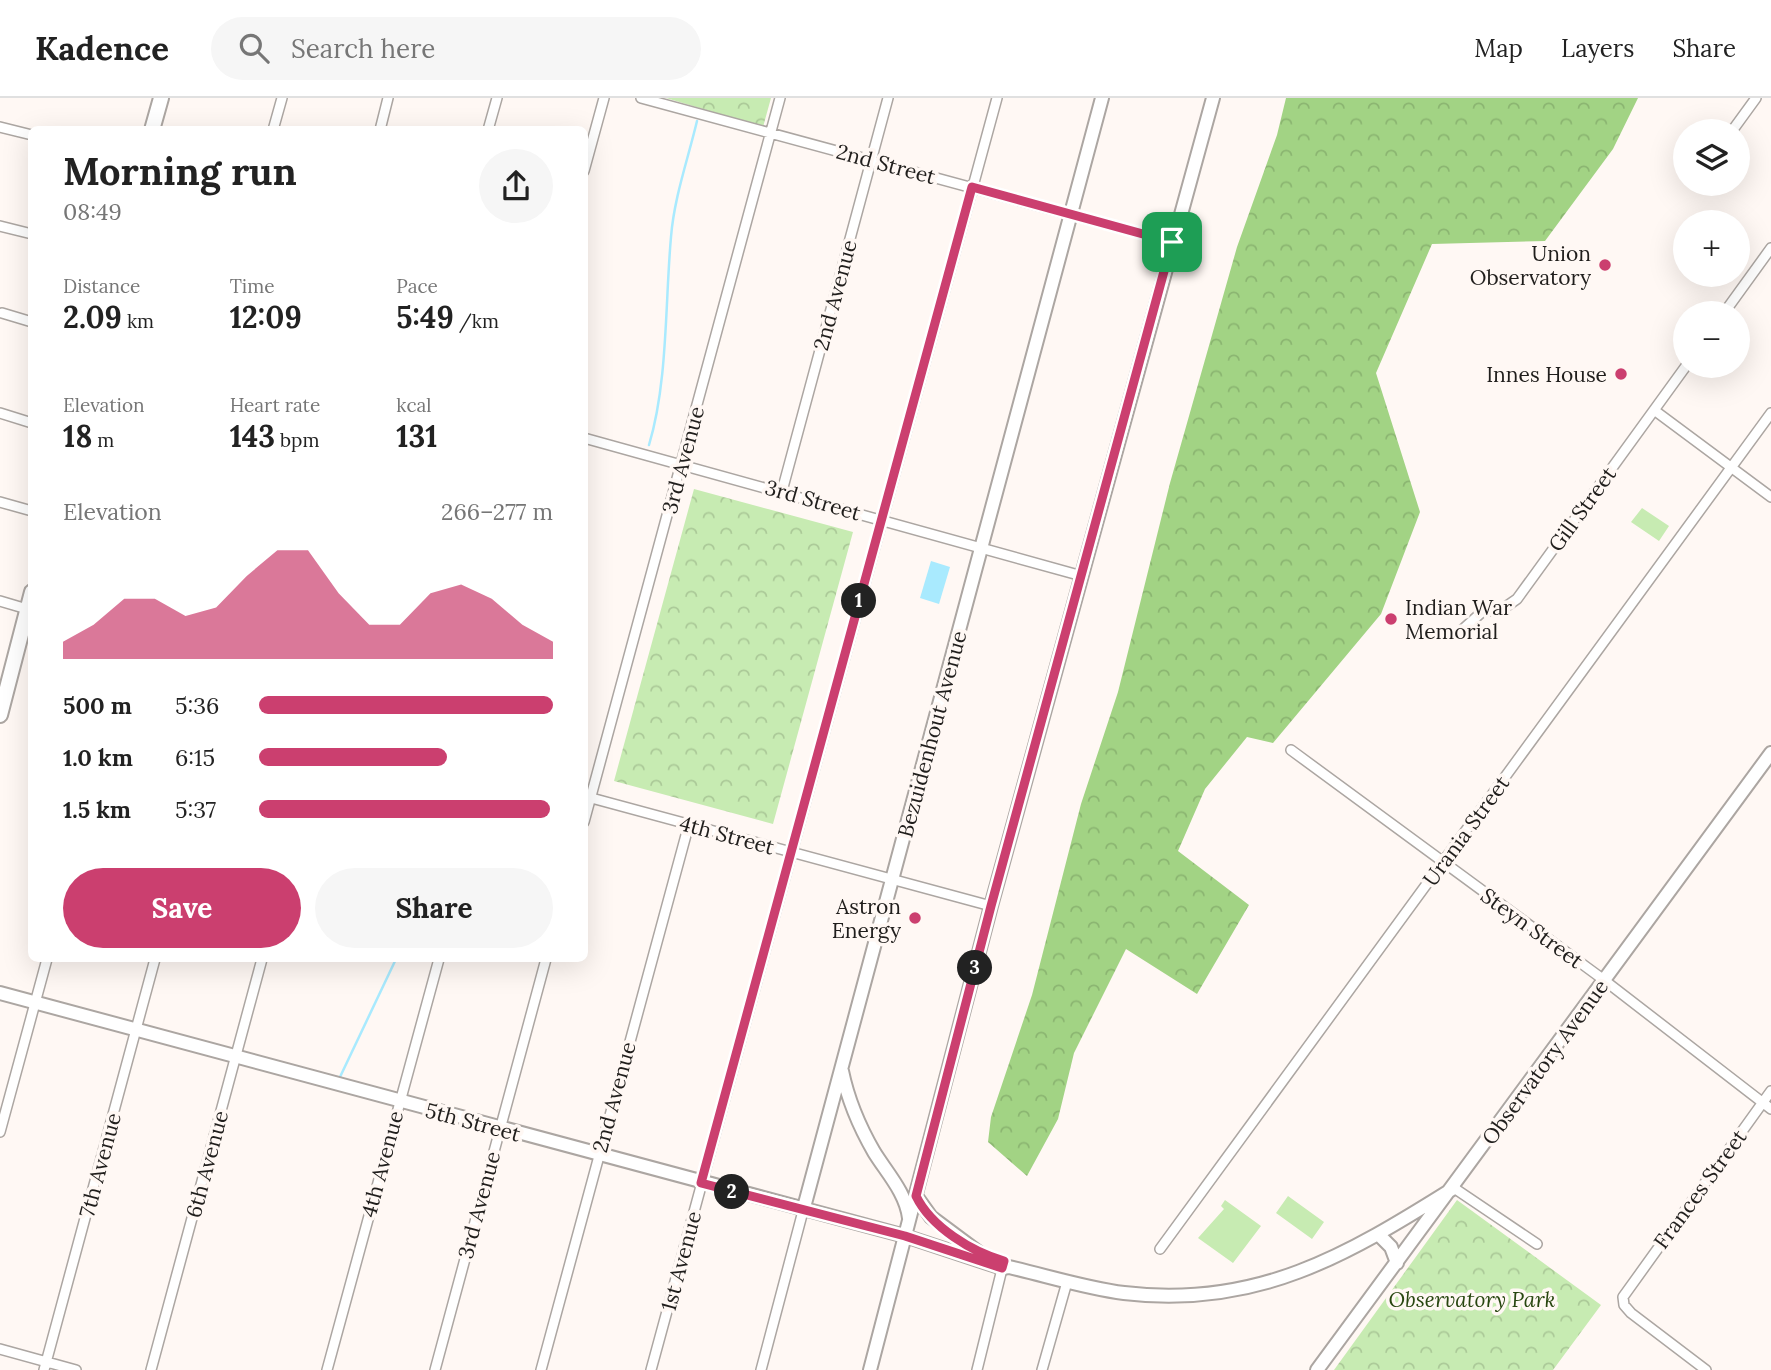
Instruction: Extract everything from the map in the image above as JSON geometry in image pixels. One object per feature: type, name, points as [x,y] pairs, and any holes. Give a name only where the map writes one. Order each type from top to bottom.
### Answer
[{"type":"main road","points":[[153,126],[161,98]]},
{"type":"main road","points":[[0,715],[3,690],[26,643],[28,606]]},
{"type":"street","points":[[274,126],[282,98]]},
{"type":"street","points":[[381,126],[388,98]]},
{"type":"street","points":[[489,126],[497,98]]},
{"type":"street","points":[[588,156],[604,98]]},
{"type":"street","name":"2nd Street","points":[[640,98],[1172,242]]},
{"type":"street","name":"3rd Avenue","points":[[588,797],[780,98]]},
{"type":"street","name":"2nd Avenue","points":[[782,491],[888,98]]},
{"type":"street","name":"1st Avenue","points":[[651,1370],[996,98]]},
{"type":"street","name":"Bezuidenhout Avenue","points":[[761,1370],[841,1065],[984,548],[1102,98]]},
{"type":"street","points":[[870,1370],[991,906],[1213,98]]},
{"type":"street","points":[[1741,119],[1756,98]]},
{"type":"street","points":[[0,127],[28,134]]},
{"type":"street","points":[[0,226],[28,233]]},
{"type":"street","points":[[1733,301],[1771,248]]},
{"type":"street","points":[[2,313],[28,321]]},
{"type":"street","name":"Gill Street","points":[[1462,630],[1482,611],[1504,608],[1517,599],[1677,378]]},
{"type":"street","points":[[1654,410],[1771,497]]},
{"type":"street","name":"Urania Street","points":[[1160,1249],[1771,412]]},
{"type":"street","points":[[0,413],[28,422]]},
{"type":"street","name":"3rd Street","points":[[588,439],[1082,576]]},
{"type":"street","points":[[0,502],[28,510]]},
{"type":"street","points":[[0,601],[27,609]]},
{"type":"street","name":"Steyn Street","points":[[1291,750],[1604,980],[1767,1106]]},
{"type":"street","name":"Observatory Avenue","points":[[1317,1370],[1454,1188],[1771,753]]},
{"type":"street","name":"4th Street","points":[[588,797],[991,906]]},
{"type":"street","name":"2nd Avenue","points":[[541,1370],[689,824]]},
{"type":"street","points":[[0,1132],[46,962]]},
{"type":"street","name":"7th Avenue","points":[[45,1366],[154,962]]},
{"type":"street","name":"6th Avenue","points":[[151,1370],[261,962]]},
{"type":"street","name":"4th Avenue","points":[[327,1370],[438,962]]},
{"type":"street","name":"3rd Avenue","points":[[435,1370],[545,962]]},
{"type":"street","name":"5th Street","points":[[0,993],[803,1211],[947,1249],[982,1255],[1005,1265]]},
{"type":"street","points":[[841,1065],[845,1088],[861,1129],[906,1202],[909,1222]]},
{"type":"street","name":"Frances Street","points":[[1706,1370],[1626,1308],[1623,1299],[1629,1287],[1767,1106],[1771,1091]]},
{"type":"street","points":[[898,1189],[911,1188],[920,1182]]},
{"type":"street","points":[[977,1370],[1005,1265],[1067,1282],[1151,1294],[1233,1289],[1316,1266],[1379,1235],[1454,1188],[1537,1244]]},
{"type":"street","points":[[916,1196],[931,1217],[982,1255]]},
{"type":"street","points":[[1379,1235],[1391,1247],[1397,1263]]},
{"type":"street","name":"5th Street","points":[[947,1249],[955,1254],[1005,1265]]},
{"type":"street","points":[[1042,1370],[1067,1282]]},
{"type":"street","points":[[0,1349],[45,1366],[76,1370]]},
{"type":"green space","points":[[666,98],[771,98],[763,127]]},
{"type":"green space","points":[[1286,98],[1638,98],[1613,149],[1545,241],[1432,244],[1376,373],[1420,512],[1381,614],[1273,743],[1247,737],[1205,789],[1178,851],[1249,905],[1197,994],[1126,949],[1074,1053],[1058,1119],[1027,1176],[988,1142],[991,1117],[1032,995],[1081,804],[1118,692],[1170,483],[1237,247],[1277,135]]},
{"type":"green space","points":[[694,489],[853,532],[773,824],[614,781]]},
{"type":"green space","points":[[1642,508],[1669,526],[1659,541],[1631,522]]},
{"type":"green space","points":[[1288,1196],[1324,1222],[1312,1239],[1276,1213]]},
{"type":"green space","points":[[1225,1200],[1261,1226],[1233,1263],[1198,1238],[1224,1209],[1221,1206]]},
{"type":"green space","name":"Observatory Park","points":[[1457,1200],[1601,1305],[1553,1370],[1334,1370]]},
{"type":"water","points":[[931,561],[950,567],[939,604],[920,598]]},
{"type":"waterway","points":[[649,445],[663,369],[673,222],[697,121]]},
{"type":"waterway","points":[[340,1077],[395,962]]},
{"type":"place","name":"Union Observatory","points":[[1605,265]]},
{"type":"place","name":"Innes House","points":[[1621,374]]},
{"type":"place","name":"Indian War Memorial","points":[[1391,619]]},
{"type":"place","name":"Astron Energy","points":[[915,918]]},
{"type":"route","points":[[972,187],[1172,242],[991,906],[916,1196],[938,1223],[982,1255],[1004,1261],[1002,1268],[905,1236],[701,1183],[972,187]]}]
